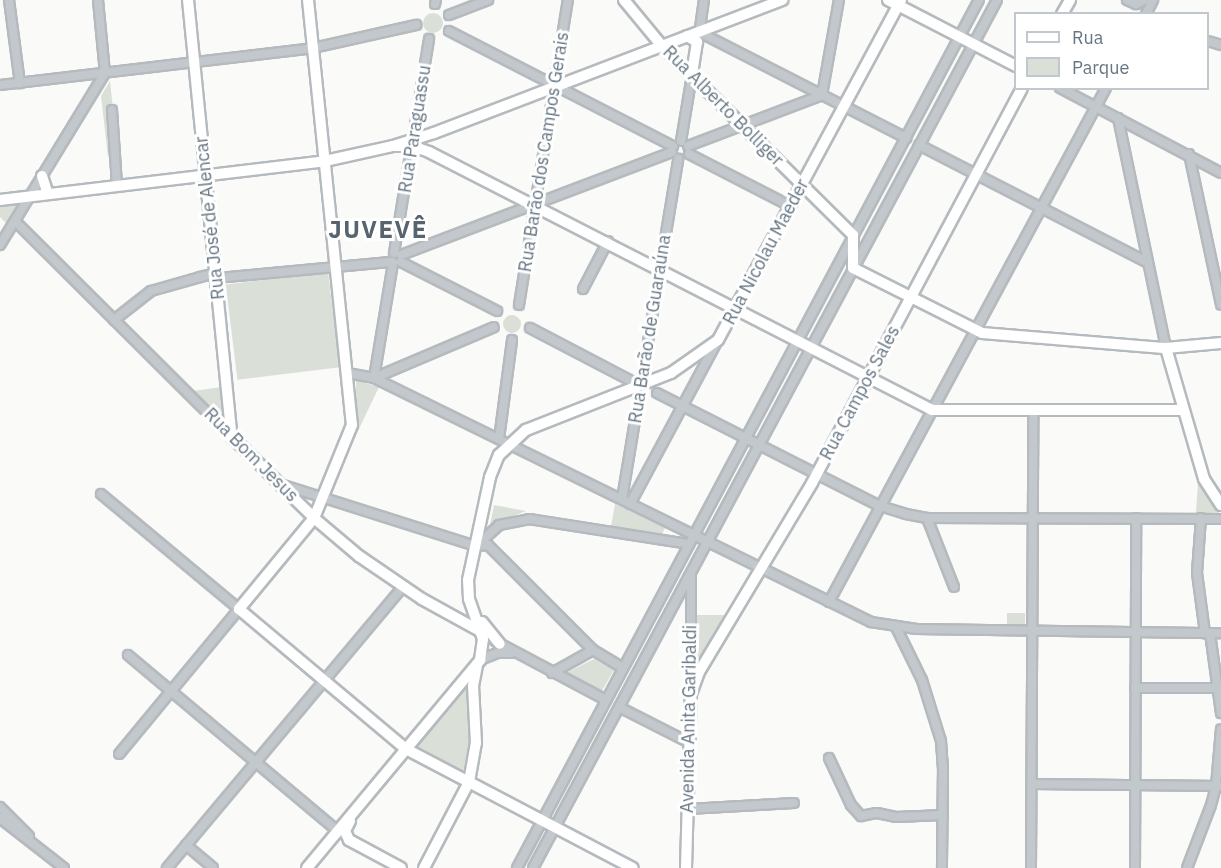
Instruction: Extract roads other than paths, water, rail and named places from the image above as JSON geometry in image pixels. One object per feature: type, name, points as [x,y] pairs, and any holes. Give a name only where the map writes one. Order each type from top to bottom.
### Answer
[{"type":"main road","name":"Rua José de Alencar","points":[[188,0],[232,437]]},
{"type":"main road","points":[[308,0],[352,425],[314,518],[239,609],[406,749],[626,866]]},
{"type":"main road","name":"Rua Alberto Bolliger","points":[[624,0],[681,65],[693,71],[742,125],[854,235]]},
{"type":"main road","points":[[0,200],[325,161],[412,143],[555,86],[663,46],[695,37],[782,0]]},
{"type":"main road","points":[[896,2],[1014,65]]},
{"type":"main road","name":"Rua Nicolau Maeder","points":[[718,340],[844,106],[896,2]]},
{"type":"main road","name":"Rua Barão de Guaraúna","points":[[693,71],[695,37]]},
{"type":"main road","name":"Rua Campos Sales","points":[[691,694],[703,664],[763,569],[817,474],[978,175],[1021,90]]},
{"type":"main road","points":[[429,152],[427,142],[434,133]]},
{"type":"main road","points":[[412,143],[608,241],[735,310],[932,410],[1183,410]]},
{"type":"main road","points":[[42,176],[48,194]]},
{"type":"main road","points":[[854,235],[853,268],[975,331],[1166,348],[1221,343]]},
{"type":"main road","points":[[424,868],[469,782],[476,743],[473,681],[483,645],[482,632],[467,586],[492,470],[504,441],[533,426],[641,386],[687,364],[718,340]]},
{"type":"main road","points":[[1166,348],[1204,479],[1221,505]]},
{"type":"main road","name":"Rua Bom Jesus","points":[[232,437],[314,518],[403,587],[460,622],[482,632]]},
{"type":"main road","points":[[476,615],[500,644]]},
{"type":"main road","points":[[307,868],[480,660]]},
{"type":"main road","name":"Avenida Anita Garibaldi","points":[[686,868],[691,694]]},
{"type":"main road","points":[[361,802],[346,828],[349,840],[401,868]]},
{"type":"street","points":[[9,0],[20,83]]},
{"type":"street","points":[[0,245],[105,73],[98,0]]},
{"type":"street","points":[[449,15],[488,0]]},
{"type":"street","name":"Rua Barão dos Campos Gerais","points":[[519,305],[568,0]]},
{"type":"street","name":"Rua Barão de Guaraúna","points":[[695,37],[704,0]]},
{"type":"street","points":[[822,95],[839,0]]},
{"type":"street","points":[[533,868],[758,444],[840,261],[980,0]]},
{"type":"street","points":[[517,868],[745,437],[853,268],[997,0]]},
{"type":"street","points":[[1127,0],[1136,4],[1147,1]]},
{"type":"street","points":[[0,85],[313,48],[416,25]]},
{"type":"street","points":[[449,31],[790,206]]},
{"type":"street","points":[[695,37],[822,95],[906,138]]},
{"type":"street","name":"Rua Paraguassu","points":[[374,378],[396,259],[429,39]]},
{"type":"street","name":"Rua Barão de Guaraúna","points":[[626,502],[624,485],[693,71]]},
{"type":"street","points":[[1064,90],[1221,172]]},
{"type":"street","points":[[829,602],[1105,90]]},
{"type":"street","points":[[114,320],[151,291],[209,275],[217,278],[396,259],[822,95]]},
{"type":"street","points":[[112,110],[117,186]]},
{"type":"street","points":[[1118,118],[1166,348]]},
{"type":"street","points":[[919,145],[1147,262]]},
{"type":"street","points":[[1189,154],[1221,305]]},
{"type":"street","name":"Rua Bom Jesus","points":[[15,221],[232,437]]},
{"type":"street","points":[[583,289],[608,241]]},
{"type":"street","points":[[396,259],[497,311]]},
{"type":"street","points":[[840,261],[853,268]]},
{"type":"street","points":[[374,378],[494,327]]},
{"type":"street","points":[[530,328],[641,386]]},
{"type":"street","points":[[504,441],[512,340]]},
{"type":"street","name":"Rua Nicolau Maeder","points":[[626,502],[638,489],[718,340]]},
{"type":"street","points":[[347,373],[374,378],[871,622],[896,627],[1221,633]]},
{"type":"street","points":[[657,393],[880,506],[927,518],[1221,519]]},
{"type":"street","points":[[1031,868],[1033,410]]},
{"type":"street","points":[[280,484],[476,546],[488,545],[593,650],[623,668]]},
{"type":"street","points":[[624,485],[628,490],[638,489]]},
{"type":"street","points":[[101,494],[239,609],[119,754]]},
{"type":"street","points":[[927,518],[954,587]]},
{"type":"street","points":[[1135,868],[1136,518]]},
{"type":"street","points":[[1201,518],[1197,573],[1221,713]]},
{"type":"street","points":[[476,546],[499,525],[529,519],[688,544]]},
{"type":"street","points":[[669,540],[675,535],[675,526]]},
{"type":"street","name":"Avenida Anita Garibaldi","points":[[691,570],[691,694]]},
{"type":"street","points":[[167,868],[403,587]]},
{"type":"street","points":[[896,627],[922,680],[937,724],[943,754],[942,868]]},
{"type":"street","name":"Rua Bom Jesus","points":[[482,632],[515,654],[606,700]]},
{"type":"street","points":[[552,673],[593,650]]},
{"type":"street","points":[[480,660],[497,653],[515,654]]},
{"type":"street","points":[[128,655],[349,840]]},
{"type":"street","points":[[1135,688],[1218,688]]},
{"type":"street","points":[[619,707],[690,743]]},
{"type":"street","points":[[1187,868],[1219,786],[1221,729]]},
{"type":"street","points":[[829,758],[851,806],[861,816],[877,813],[896,817],[943,815]]},
{"type":"street","points":[[1032,784],[1219,786]]},
{"type":"street","points":[[688,809],[794,803]]},
{"type":"street","points":[[0,807],[38,846]]},
{"type":"street","points":[[0,818],[64,868]]},
{"type":"street","points":[[186,845],[213,868]]},
{"type":"district","name":"JUVEVÊ","points":[[378,230]]}]
